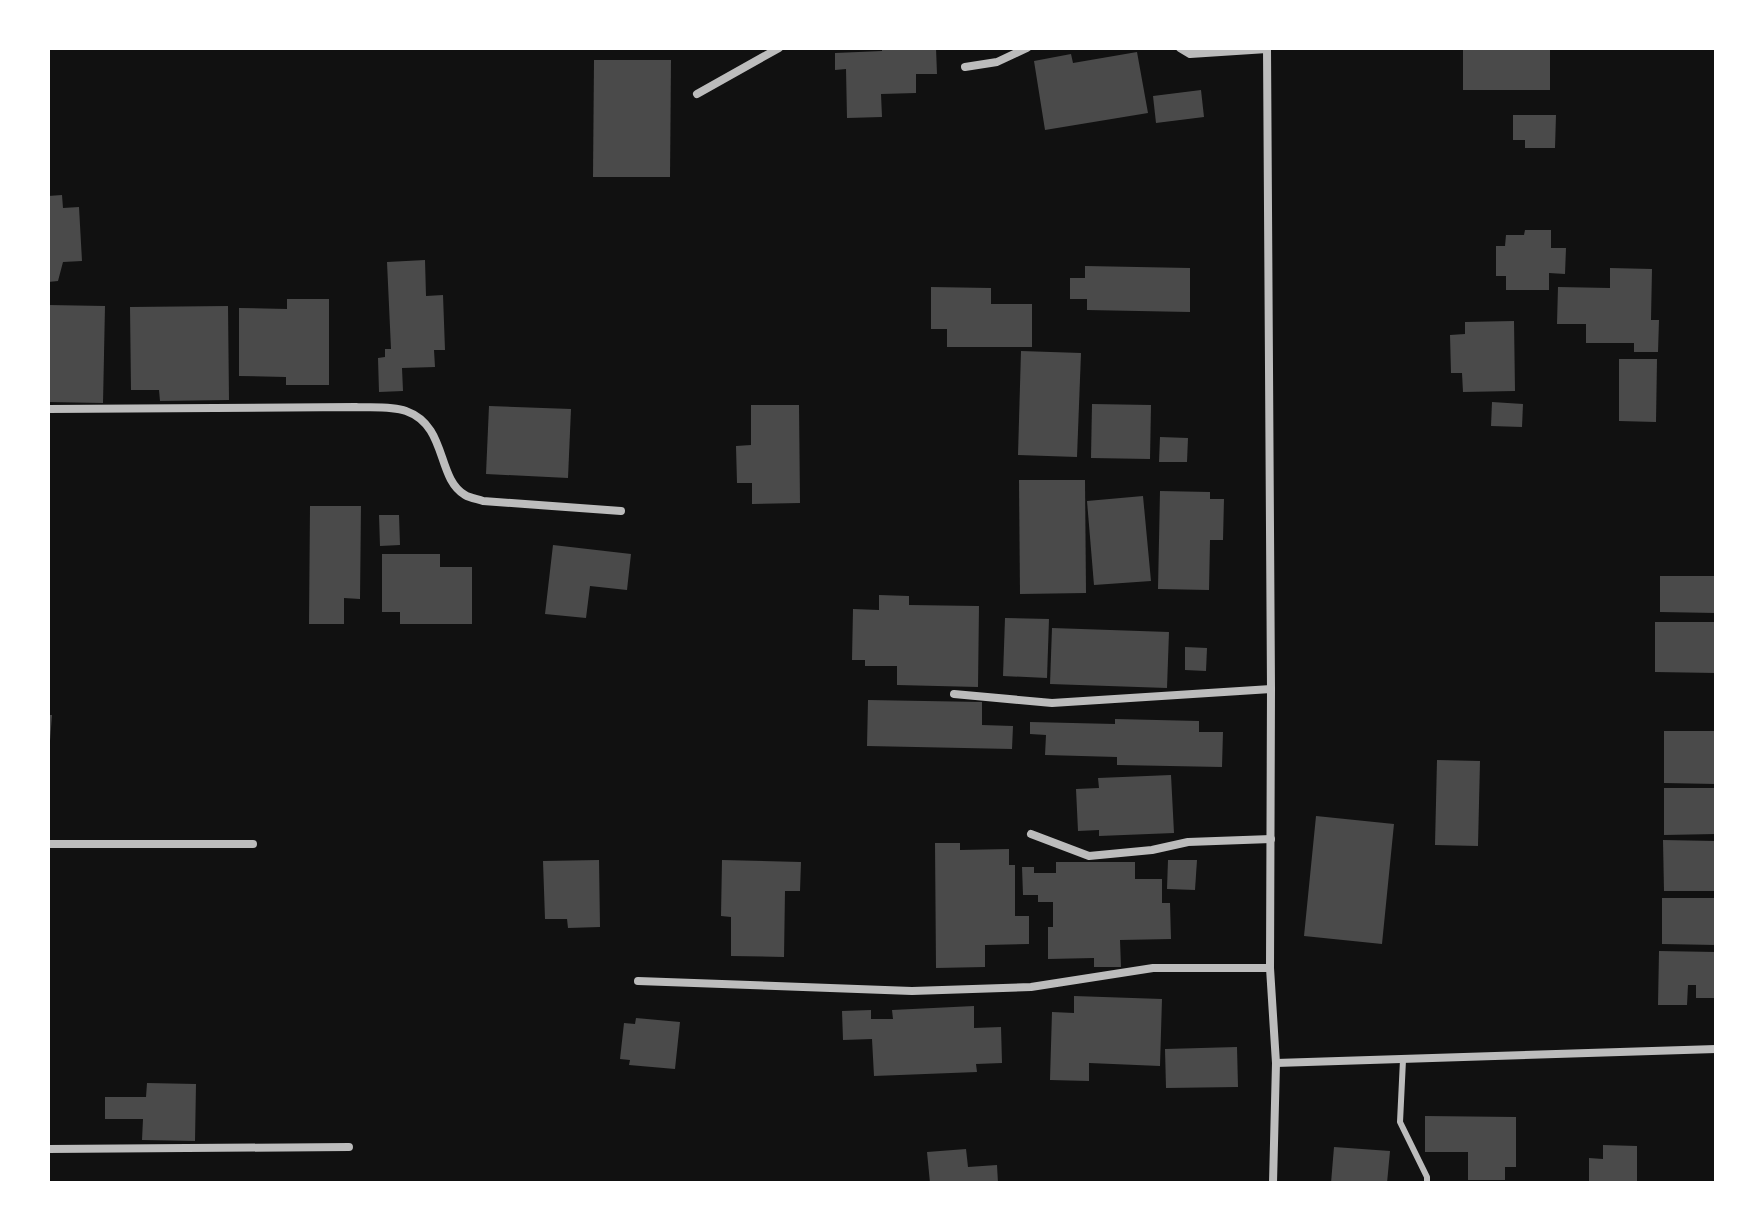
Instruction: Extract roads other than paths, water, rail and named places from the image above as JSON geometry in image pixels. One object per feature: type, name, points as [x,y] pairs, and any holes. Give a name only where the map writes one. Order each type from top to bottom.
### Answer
[{"type":"street","points":[[697,94],[779,48]]},
{"type":"street","points":[[965,67],[997,62],[1027,48]]},
{"type":"street","points":[[1180,48],[1190,54],[1267,48],[1270,968],[1276,1063],[1273,1183]]},
{"type":"street","points":[[48,409],[356,407],[404,410],[423,420],[439,445],[450,477],[463,494],[483,501],[621,511]]},
{"type":"street","points":[[954,694],[1052,703],[1271,689]]},
{"type":"street","points":[[1031,834],[1089,856],[1152,850],[1188,842],[1271,839]]},
{"type":"street","points":[[48,844],[253,844]]},
{"type":"street","points":[[638,981],[912,991],[1031,987],[1153,968],[1270,968]]},
{"type":"street","points":[[1276,1063],[1716,1049]]},
{"type":"street","points":[[48,1149],[349,1147]]},
{"type":"lane","points":[[1403,1060],[1400,1122],[1427,1177],[1427,1183]]}]
